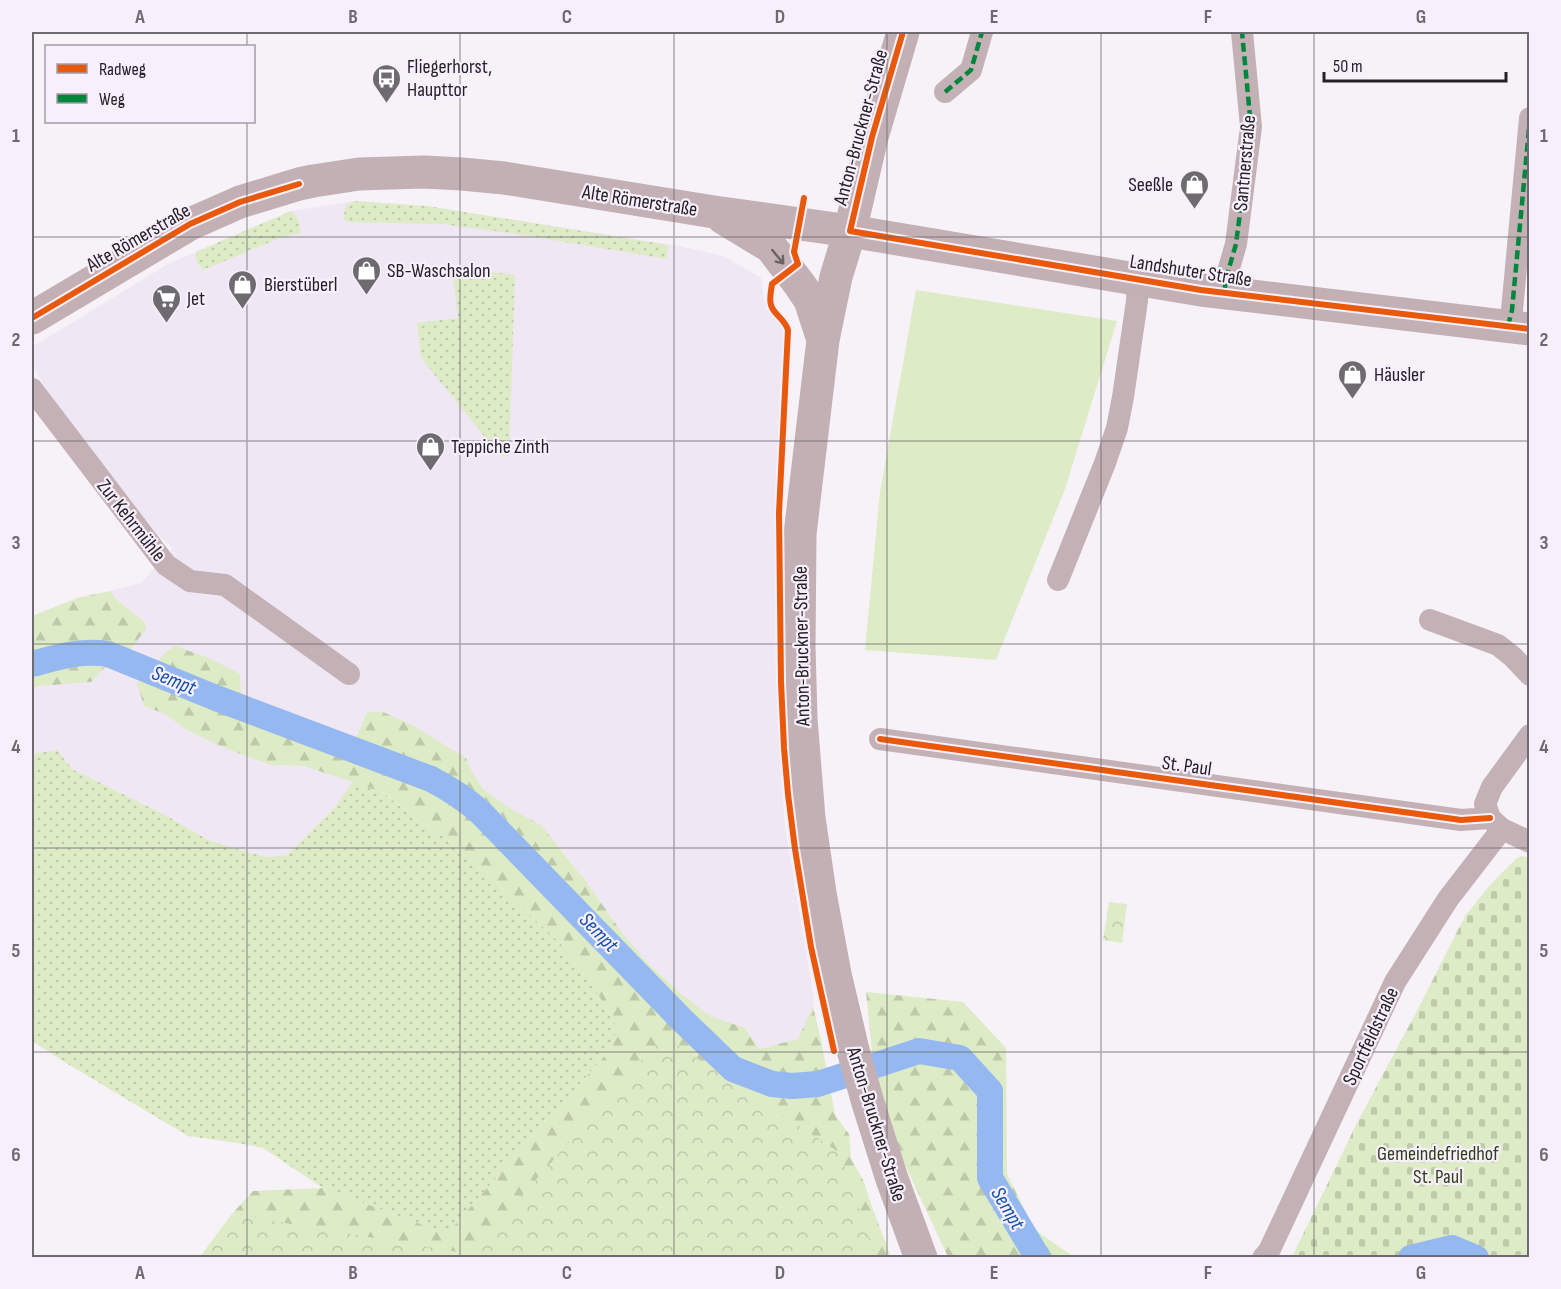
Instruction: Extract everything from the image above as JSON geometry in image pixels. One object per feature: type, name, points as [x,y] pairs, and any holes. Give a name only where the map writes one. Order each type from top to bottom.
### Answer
[{"type":"main road","name":"Anton-Bruckner-Straße","points":[[903,32],[872,137],[850,231],[836,277],[823,340],[800,534],[799,647],[801,719],[809,818],[835,974],[868,1103],[892,1179],[921,1257]]},
{"type":"main road","name":"Alte Römerstraße","points":[[32,318],[190,224],[240,202],[299,183],[359,174],[424,172],[515,180],[850,231]]},
{"type":"main road","points":[[714,212],[771,247],[810,300],[823,340]]},
{"type":"main road","name":"Landshuter Straße","points":[[850,231],[1224,292],[1519,327]]},
{"type":"street","points":[[945,92],[972,70],[982,32]]},
{"type":"street","name":"Santnerstraße","points":[[1224,292],[1236,244],[1251,127],[1242,32]]},
{"type":"street","points":[[1519,327],[1511,303],[1530,118]]},
{"type":"street","points":[[1058,580],[1117,428],[1125,387],[1138,279]]},
{"type":"street","name":"Zur Kehrmühle","points":[[32,389],[166,565],[189,581],[225,585],[349,674]]},
{"type":"street","points":[[1430,620],[1498,645],[1530,675]]},
{"type":"street","points":[[1496,824],[1485,804],[1492,787],[1530,735]]},
{"type":"street","name":"St. Paul","points":[[880,739],[1496,824],[1530,842]]},
{"type":"street","name":"Sportfeldstraße","points":[[1263,1257],[1269,1251],[1395,982],[1496,824]]},
{"type":"shaded area","points":[[354,201],[427,206],[679,246],[724,256],[761,278],[766,309],[784,326],[774,513],[779,750],[785,827],[814,998],[813,1006],[798,1039],[758,1049],[745,1028],[710,1016],[680,993],[647,962],[623,934],[560,848],[484,790],[471,772],[466,758],[367,712],[358,734],[342,752],[241,717],[240,674],[175,646],[166,652],[138,683],[144,706],[165,714],[188,731],[227,749],[270,765],[304,766],[353,782],[334,808],[287,855],[266,857],[210,841],[167,816],[72,769],[57,750],[32,754],[32,689],[39,686],[91,682],[106,665],[126,655],[145,622],[119,602],[110,591],[141,583],[173,548],[157,534],[82,443],[32,366],[32,347],[168,264],[291,211]]},
{"type":"green space","points":[[354,201],[427,206],[668,245],[667,259],[442,224],[348,222],[343,218],[346,206]]},
{"type":"green space","points":[[291,211],[298,219],[301,233],[282,237],[203,270],[196,261],[196,252]]},
{"type":"green space","points":[[452,267],[515,275],[509,456],[501,457],[421,358],[417,323],[458,318]]},
{"type":"green space","points":[[916,290],[1117,321],[1065,489],[996,660],[865,650],[880,492]]},
{"type":"green space","points":[[110,591],[119,602],[145,622],[146,629],[126,655],[107,665],[91,682],[39,686],[32,689],[32,616],[77,598]]},
{"type":"green space","points":[[175,646],[209,658],[240,674],[242,717],[342,752],[358,734],[367,712],[383,712],[412,725],[466,758],[484,790],[511,809],[541,825],[585,880],[623,934],[647,962],[680,993],[710,1016],[745,1028],[759,1049],[798,1039],[813,1006],[835,1115],[849,1134],[851,1158],[864,1182],[891,1257],[200,1257],[232,1214],[253,1191],[323,1188],[447,1234],[611,1049],[617,1027],[599,996],[560,943],[448,840],[414,818],[385,793],[304,766],[270,765],[188,731],[165,714],[144,706],[137,683],[166,652]]},
{"type":"green space","points":[[57,750],[72,769],[167,816],[210,841],[266,857],[287,855],[334,808],[353,782],[384,793],[414,818],[448,840],[560,943],[599,996],[617,1027],[611,1049],[447,1234],[323,1188],[263,1148],[188,1136],[32,1041],[32,754]]},
{"type":"green space","name":"Gemeindefriedhof St. Paul","points":[[1521,856],[1530,858],[1529,1257],[1292,1257],[1357,1123],[1465,916],[1490,885]]},
{"type":"green space","points":[[1109,902],[1127,904],[1122,943],[1103,940]]},
{"type":"green space","points":[[866,992],[963,1002],[1006,1048],[1007,1174],[1034,1229],[1074,1257],[948,1257],[892,1137],[872,1052]]},
{"type":"green space","points":[[663,1036],[840,1153],[875,1257],[200,1257],[232,1214],[470,1254]]},
{"type":"waterway","name":"Sempt","points":[[32,664],[79,654],[108,654],[216,698],[431,779],[445,787],[481,813],[682,1020],[733,1069],[772,1084],[792,1086],[818,1084],[919,1051],[960,1058],[990,1091],[990,1178],[1038,1258]]},
{"type":"waterway","name":"Sempt","points":[[1411,1258],[1452,1248],[1476,1258]]},
{"type":"marked path","points":[[945,92],[971,70],[982,32]]},
{"type":"marked path","points":[[1224,292],[1236,244],[1251,127],[1242,32]]},
{"type":"marked path","points":[[1508,326],[1512,310],[1530,118]]},
{"type":"cycle path","points":[[903,32],[872,137],[850,231],[1201,290],[1530,329]]},
{"type":"cycle path","points":[[32,318],[190,224],[240,202],[299,184]]},
{"type":"cycle path","points":[[804,198],[794,252],[798,264],[772,284],[770,298],[772,308],[788,330],[779,513],[781,682],[784,748],[795,849],[811,947],[834,1051]]},
{"type":"cycle path","points":[[880,739],[1461,820],[1490,818]]},
{"type":"place","name":"Fliegerhorst, Haupttor","points":[[386,104]]},
{"type":"place","name":"Seeßle","points":[[1194,210]]},
{"type":"place","name":"SB-Waschsalon","points":[[366,296]]},
{"type":"place","name":"Bierstüberl","points":[[243,310]]},
{"type":"place","name":"Jet","points":[[166,324]]},
{"type":"place","name":"Häusler","points":[[1353,400]]},
{"type":"place","name":"Teppiche Zinth","points":[[430,472]]}]
